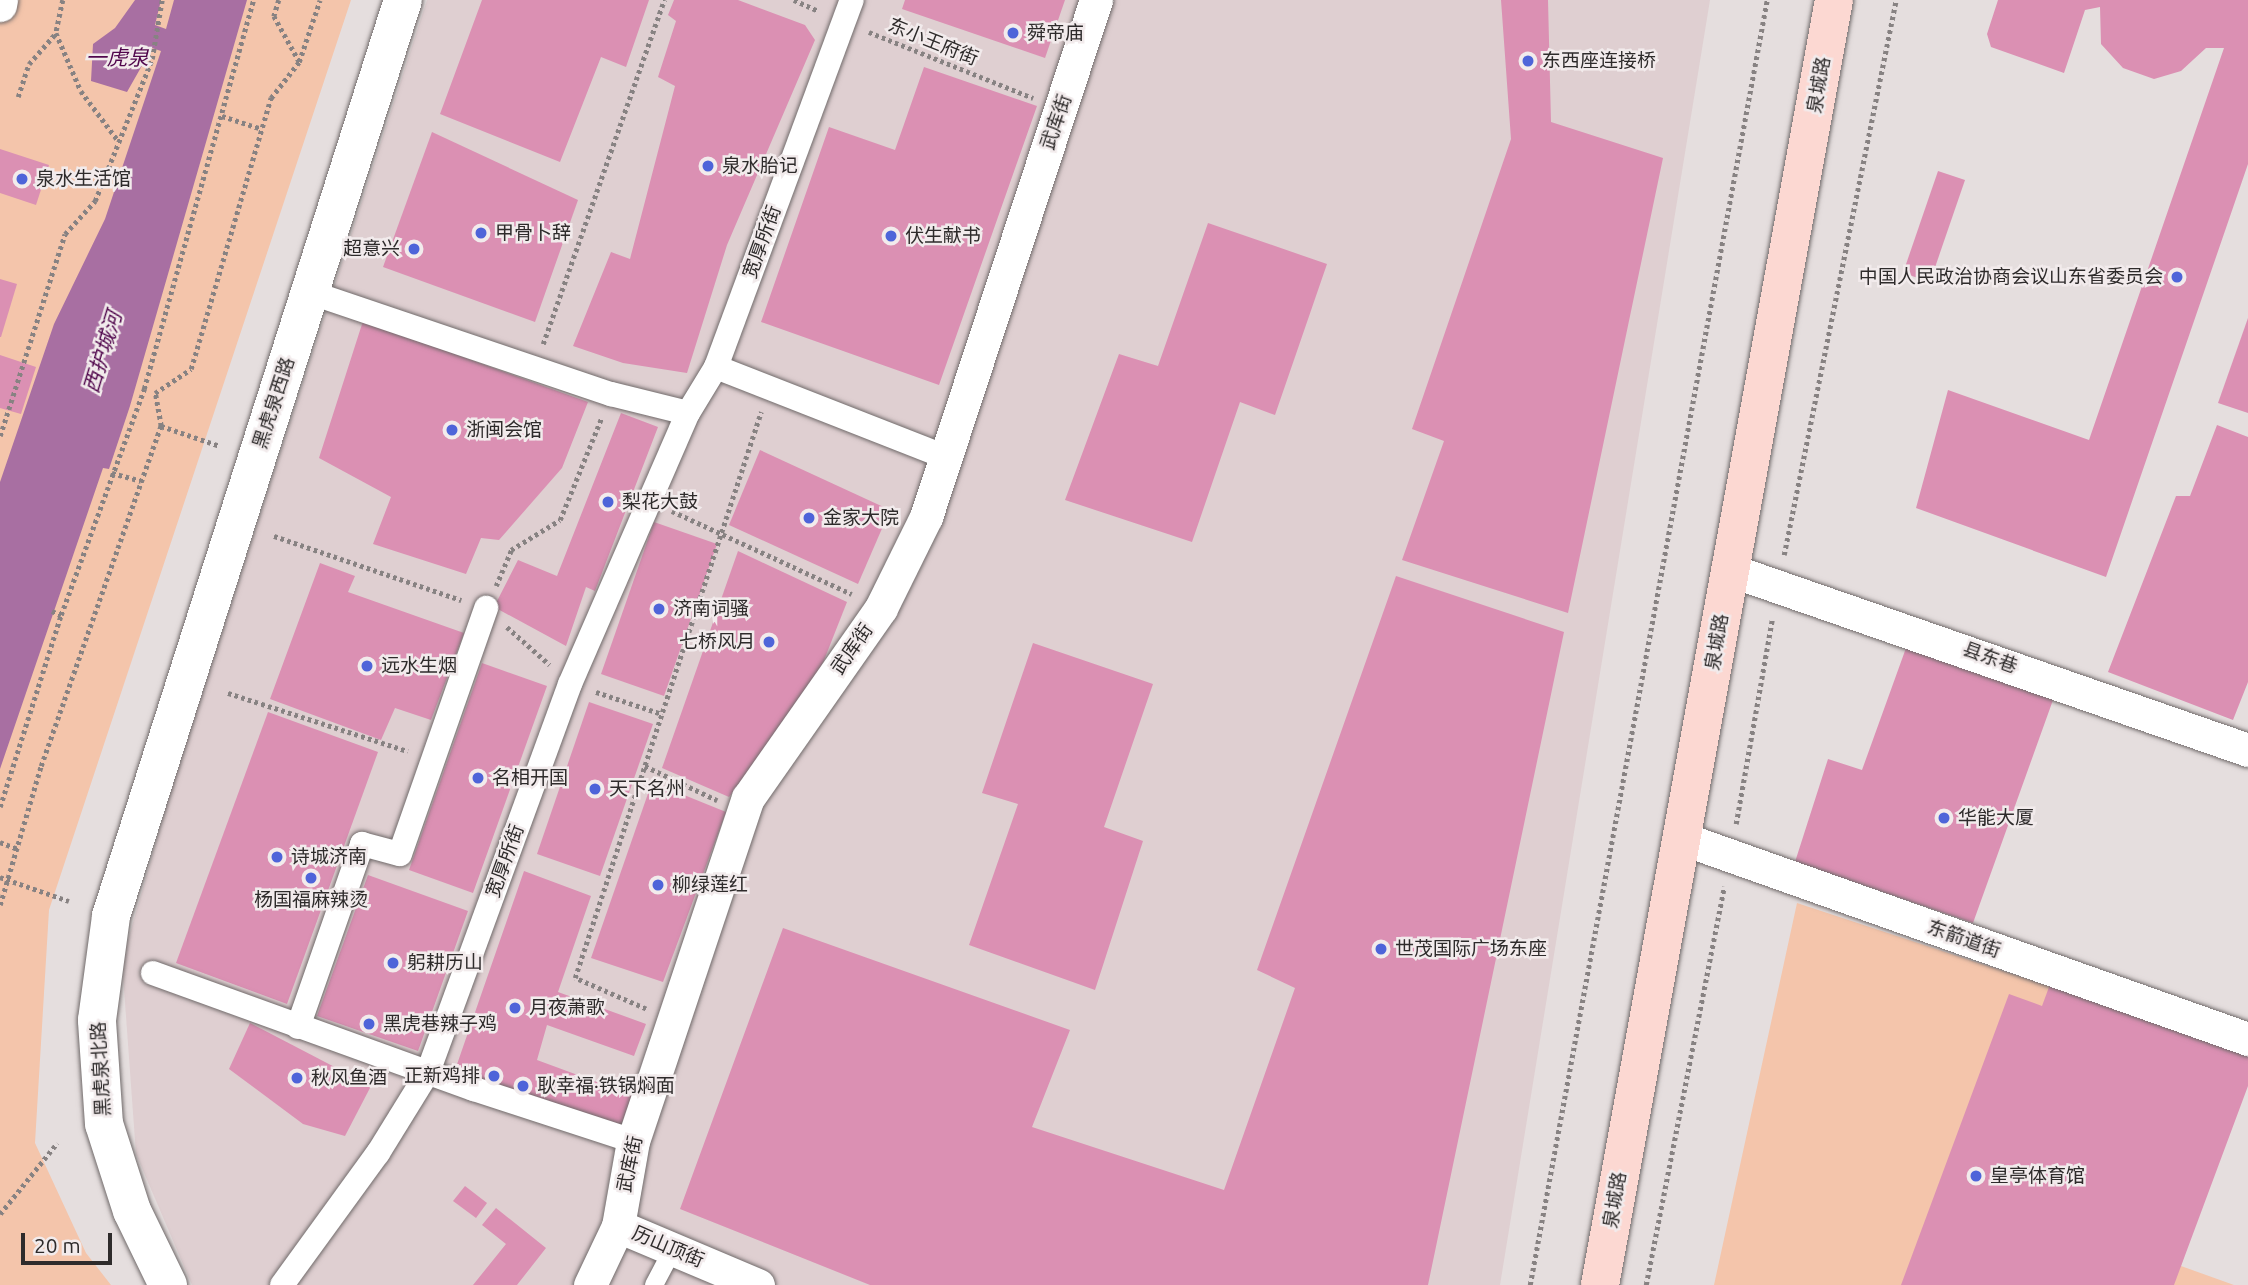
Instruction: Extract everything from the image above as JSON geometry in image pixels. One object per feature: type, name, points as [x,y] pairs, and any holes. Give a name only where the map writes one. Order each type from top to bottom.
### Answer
[{"type":"main road","name":"泉城路","points":[[1600,1285],[1835,0]]},
{"type":"street","name":"黑虎泉西路","points":[[144,805],[403,0]]},
{"type":"street","name":"武库街","points":[[590,1285],[618,1226],[633,1141],[748,798],[881,608],[926,517],[1096,0]]},
{"type":"street","name":"宽厚所街","points":[[282,1285],[378,1153],[428,1072],[570,684],[688,413],[716,367],[848,11]]},
{"type":"street","points":[[309,292],[611,394],[688,413]]},
{"type":"street","points":[[716,367],[946,457]]},
{"type":"street","name":"县东巷","points":[[1730,570],[2248,750]]},
{"type":"street","points":[[298,1027],[362,844],[400,855],[486,608]]},
{"type":"street","name":"黑虎泉北路","points":[[144,805],[111,916],[97,1020],[104,1124],[132,1211],[167,1285]]},
{"type":"street","name":"东箭道街","points":[[1681,838],[2248,1039]]},
{"type":"street","points":[[153,973],[298,1027],[633,1141]]},
{"type":"street","name":"历山顶街","points":[[618,1226],[758,1285]]},
{"type":"lane","points":[[654,1285],[673,1249]]},
{"type":"path","points":[[18,97],[29,64],[56,33],[63,0]]},
{"type":"path","points":[[0,436],[65,234],[95,201],[117,140],[152,59],[162,0]]},
{"type":"path","points":[[0,807],[61,615],[144,390],[253,0]]},
{"type":"path","points":[[279,0],[274,16],[299,62]]},
{"type":"path","points":[[144,390],[155,393],[191,369],[271,98],[299,62],[320,0]]},
{"type":"path","points":[[534,368],[664,0]]},
{"type":"path","name":"东小王府街","points":[[794,0],[848,11],[1061,109]]},
{"type":"path","points":[[1530,1285],[1767,0]]},
{"type":"path","points":[[1646,1285],[1730,856],[1777,585],[1896,0]]},
{"type":"path","points":[[56,33],[81,91],[117,140]]},
{"type":"path","points":[[222,116],[262,129]]},
{"type":"path","points":[[673,1020],[575,978],[769,388]]},
{"type":"path","points":[[0,905],[41,766],[161,426],[155,393]]},
{"type":"path","points":[[274,536],[486,608],[511,551],[560,520],[611,394]]},
{"type":"path","points":[[161,426],[220,446]]},
{"type":"path","points":[[112,473],[142,481]]},
{"type":"path","points":[[649,500],[881,608]]},
{"type":"path","points":[[52,611],[61,615]]},
{"type":"path","points":[[228,693],[432,759]]},
{"type":"path","points":[[645,766],[743,813]]},
{"type":"path","points":[[0,842],[18,849]]},
{"type":"path","points":[[0,877],[69,901]]},
{"type":"path","points":[[0,1214],[57,1143]]},
{"type":"shaded area","points":[[8,0],[351,0],[49,910],[35,1143],[86,1253],[111,1285],[0,1285],[0,22]]},
{"type":"shaded area","points":[[427,0],[1710,0],[1500,1285],[192,1285],[136,1154],[122,961],[171,790]]},
{"type":"shaded area","name":"皇亭体育馆","points":[[1797,903],[2248,1052],[2181,1266],[2234,1285],[1714,1285]]},
{"type":"water","points":[[135,0],[161,0],[155,25],[166,29],[174,0],[247,0],[130,406],[109,469],[103,468],[0,769],[0,482],[54,324],[105,219],[161,51],[152,48],[127,92],[91,81],[93,44],[115,28]]},
{"type":"building","points":[[482,0],[649,0],[626,67],[601,57],[560,162],[440,114]]},
{"type":"building","name":"泉水胎记","points":[[674,0],[738,0],[805,25],[815,40],[727,245],[687,373],[623,363],[573,346],[611,252],[630,259],[675,86],[658,77],[676,21],[668,15]]},
{"type":"building","name":"舜帝庙","points":[[905,0],[1065,0],[1045,58],[902,9]]},
{"type":"building","points":[[1501,0],[1548,0],[1551,122],[1663,158],[1568,613],[1402,560],[1444,441],[1412,429],[1511,139]]},
{"type":"building","name":"中国人民政治协商会议山东省委员会","points":[[1998,0],[2248,0],[2248,164],[2106,577],[1916,508],[1948,390],[2089,440],[2224,48],[2206,48],[2181,71],[2154,79],[2123,68],[2101,44],[2100,7],[2085,10],[2064,73],[1991,47],[1987,34]]},
{"type":"building","name":"伏生献书","points":[[924,67],[1037,106],[939,385],[761,322],[829,127],[895,150]]},
{"type":"building","name":"甲骨卜辞","points":[[432,132],[578,200],[535,322],[383,267]]},
{"type":"building","name":"泉水生活馆","points":[[0,149],[49,165],[36,205],[0,193]]},
{"type":"building","points":[[1938,171],[1965,180],[1930,282],[1903,273]]},
{"type":"building","points":[[1208,223],[1327,264],[1275,415],[1240,402],[1192,542],[1065,500],[1119,354],[1158,366]]},
{"type":"building","points":[[0,279],[17,284],[1,337],[0,337]]},
{"type":"building","points":[[2248,318],[2248,413],[2218,403]]},
{"type":"building","name":"浙闽会馆","points":[[363,321],[588,402],[562,468],[499,540],[481,538],[466,574],[373,544],[391,497],[319,458]]},
{"type":"building","points":[[0,355],[36,367],[21,414],[0,408]]},
{"type":"building","name":"梨花大鼓","points":[[621,413],[658,427],[595,591],[586,587],[566,646],[494,607],[518,560],[557,576]]},
{"type":"building","points":[[2217,425],[2248,437],[2248,682],[2233,720],[2108,672],[2176,496],[2190,496]]},
{"type":"building","name":"金家大院","points":[[760,450],[890,510],[858,584],[729,525]]},
{"type":"building","name":"济南词骚","points":[[654,522],[717,544],[664,696],[601,674]]},
{"type":"building","name":"七桥风月","points":[[738,551],[847,602],[815,683],[729,797],[662,768]]},
{"type":"building","name":"远水生烟","points":[[320,563],[355,576],[348,592],[464,633],[431,720],[395,708],[381,740],[270,699]]},
{"type":"building","name":"世茂国际广场东座","points":[[1396,576],[1564,632],[1428,1285],[870,1285],[680,1209],[783,928],[1070,1030],[1032,1127],[1224,1190],[1295,988],[1257,970]]},
{"type":"building","points":[[1033,643],[1153,684],[1104,827],[1143,841],[1095,990],[969,945],[1018,804],[982,793]]},
{"type":"building","points":[[1906,648],[2053,700],[1973,923],[1795,862],[1828,759],[1862,770]]},
{"type":"building","name":"名相开国","points":[[482,663],[547,686],[473,893],[409,870]]},
{"type":"building","name":"天下名州","points":[[589,702],[653,724],[600,876],[537,854]]},
{"type":"building","name":"诗城济南","points":[[268,712],[378,752],[287,1004],[176,963]]},
{"type":"building","name":"柳绿莲红","points":[[652,782],[726,812],[663,982],[591,958]]},
{"type":"building","name":"月夜萧歌","points":[[524,871],[591,896],[558,992],[646,1024],[634,1056],[547,1025],[537,1060],[632,1095],[620,1129],[454,1073]]},
{"type":"building","name":"躬耕历山","points":[[368,875],[468,911],[418,1051],[317,1016]]},
{"type":"building","points":[[2052,979],[2248,1052],[2248,1086],[2174,1285],[1901,1285],[2009,994],[2042,1006]]},
{"type":"building","name":"秋风鱼酒","points":[[250,1023],[371,1086],[345,1136],[303,1124],[229,1069]]},
{"type":"building","points":[[465,1186],[487,1203],[476,1218],[453,1201]]},
{"type":"building","points":[[496,1208],[546,1248],[517,1285],[473,1285],[506,1244],[482,1225]]},
{"type":"place","name":"舜帝庙","points":[[1013,33]]},
{"type":"place","name":"东西座连接桥","points":[[1528,61]]},
{"type":"place","name":"泉水胎记","points":[[708,166]]},
{"type":"place","name":"泉水生活馆","points":[[22,179]]},
{"type":"place","name":"甲骨卜辞","points":[[481,233]]},
{"type":"place","name":"伏生献书","points":[[891,236]]},
{"type":"place","name":"超意兴","points":[[414,249]]},
{"type":"place","name":"中国人民政治协商会议山东省委员会","points":[[2177,277]]},
{"type":"place","name":"浙闽会馆","points":[[452,430]]},
{"type":"place","name":"梨花大鼓","points":[[608,502]]},
{"type":"place","name":"金家大院","points":[[809,518]]},
{"type":"place","name":"济南词骚","points":[[659,609]]},
{"type":"place","name":"七桥风月","points":[[769,642]]},
{"type":"place","name":"远水生烟","points":[[367,666]]},
{"type":"place","name":"名相开国","points":[[478,778]]},
{"type":"place","name":"天下名州","points":[[595,789]]},
{"type":"place","name":"华能大厦","points":[[1944,818]]},
{"type":"place","name":"诗城济南","points":[[277,857]]},
{"type":"place","name":"杨国福麻辣烫","points":[[311,878]]},
{"type":"place","name":"柳绿莲红","points":[[658,885]]},
{"type":"place","name":"世茂国际广场东座","points":[[1381,949]]},
{"type":"place","name":"躬耕历山","points":[[393,963]]},
{"type":"place","name":"月夜萧歌","points":[[515,1008]]},
{"type":"place","name":"黑虎巷辣子鸡","points":[[369,1024]]},
{"type":"place","name":"正新鸡排","points":[[494,1076]]},
{"type":"place","name":"秋风鱼酒","points":[[297,1078]]},
{"type":"place","name":"耿幸福·铁锅焖面","points":[[523,1086]]},
{"type":"place","name":"皇亭体育馆","points":[[1976,1176]]},
{"type":"water label","name":"一虎泉","points":[[117,57]]},
{"type":"water label","name":"西护城河","points":[[102,352]]}]
